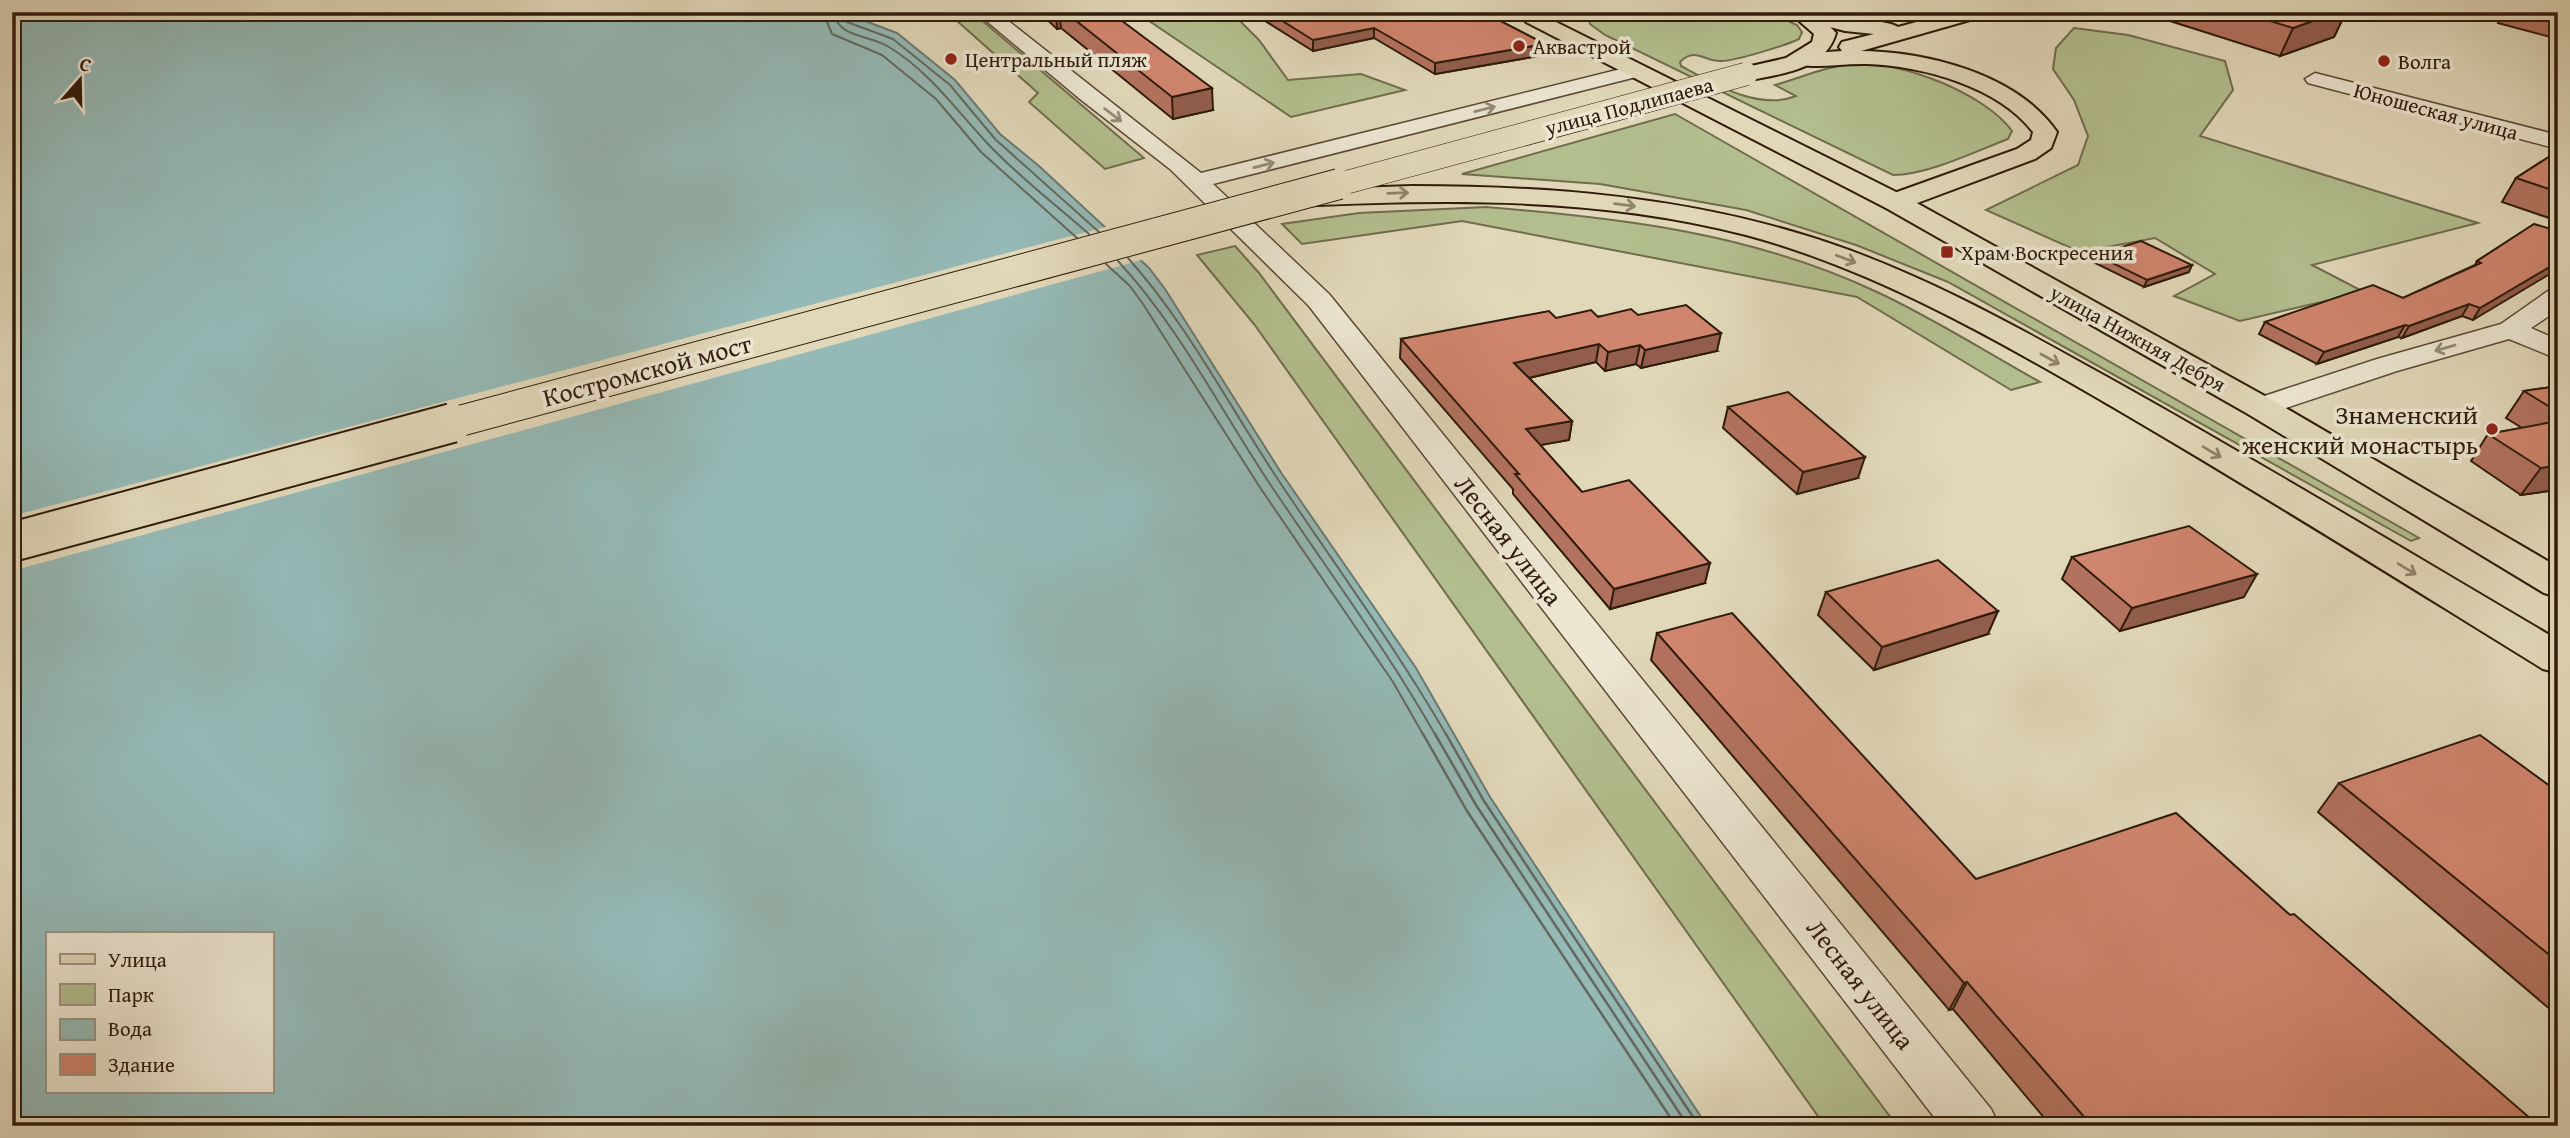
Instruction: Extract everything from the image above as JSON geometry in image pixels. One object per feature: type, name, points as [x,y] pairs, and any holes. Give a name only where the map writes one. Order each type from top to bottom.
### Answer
[{"type":"main road","points":[[1799,12],[1861,27],[1923,27]]},
{"type":"main road","points":[[1799,12],[1825,33],[1824,41],[1816,51],[1804,59]]},
{"type":"main road","name":"улица Подлипаева","points":[[1281,198],[1977,12]]},
{"type":"main road","name":"улица Нижняя Дебря","points":[[1534,14],[1637,71],[1895,202],[2260,407],[2558,584]]},
{"type":"main road","points":[[1895,202],[2026,154],[2042,143],[2045,132],[2038,119],[2022,106],[1954,75],[1912,50],[1910,40],[1923,27]]},
{"type":"main road","points":[[1804,59],[1882,58],[1954,75]]},
{"type":"main road","points":[[1281,198],[1461,191],[1557,196],[1653,209],[1750,228],[1825,251],[1895,277],[2008,335],[2154,417],[2558,659]]},
{"type":"main road","name":"Костромской мост","points":[[12,542],[1281,198]]},
{"type":"street","name":"Лесная улица","points":[[985,12],[1198,181],[1318,300],[1973,1126]]},
{"type":"street","points":[[1198,181],[1637,71]]},
{"type":"street","name":"Юношеская улица","points":[[2315,79],[2558,142]]},
{"type":"street","points":[[2260,407],[2387,365],[2511,330],[2558,297]]},
{"type":"street","points":[[2511,330],[2558,350]]},
{"type":"green space","points":[[947,12],[972,12],[1144,158],[1105,169],[1029,102],[1038,93]]},
{"type":"green space","points":[[1136,12],[1232,13],[1259,40],[1288,80],[1361,74],[1405,90],[1291,117]]},
{"type":"green space","points":[[1594,12],[1767,12],[1797,25],[1802,32],[1799,39],[1760,53],[1726,61],[1690,56],[1680,62],[1681,66],[1737,93],[1767,100],[1796,96],[1775,85],[1823,70],[1853,64],[1893,67],[1916,73],[1962,92],[2000,117],[2012,131],[2008,139],[1951,162],[1921,171],[1893,175],[1605,35],[1590,24],[1589,17]]},
{"type":"green space","points":[[2074,28],[2128,35],[2225,61],[2233,90],[2200,136],[2478,223],[2312,265],[2364,292],[2240,321],[2174,296],[2215,274],[2155,238],[2080,252],[1986,210],[2078,165],[2088,136],[2074,100],[2053,69],[2056,48]]},
{"type":"green space","points":[[1675,114],[2419,538],[2411,541],[1948,282],[1856,245],[1746,210],[1600,184],[1462,174]]},
{"type":"green space","points":[[1486,207],[1636,223],[1734,242],[1782,255],[1830,272],[1898,302],[2040,382],[2011,390],[1857,297],[1462,221],[1302,244],[1282,224],[1359,213]]},
{"type":"green space","points":[[1235,246],[1259,273],[1897,1126],[1825,1126],[1254,324],[1197,255]]},
{"type":"water","points":[[12,12],[841,12],[897,33],[955,80],[1000,134],[1039,166],[1149,268],[1165,289],[1282,474],[1416,668],[1490,797],[1707,1126],[12,1126]]},
{"type":"pier","points":[[1109,226],[1145,259],[12,571],[12,516]]},
{"type":"building","points":[[1065,12],[1110,12],[1212,88],[1172,97]]},
{"type":"building","points":[[1268,12],[1483,12],[1545,44],[1435,63],[1374,28],[1313,40]]},
{"type":"building","points":[[2241,12],[2338,12],[2293,28]]},
{"type":"building","points":[[2558,151],[2558,192],[2516,178]]},
{"type":"building","points":[[2534,224],[2558,231],[2558,262],[2480,308],[2469,304],[2324,352],[2265,322],[2373,285],[2403,298],[2481,263],[2477,261]]},
{"type":"building","points":[[2141,241],[2192,265],[2147,280],[2096,255]]},
{"type":"building","points":[[1686,305],[1721,333],[1645,350],[1640,345],[1608,352],[1599,344],[1514,363],[1572,421],[1526,429],[1582,492],[1629,480],[1710,563],[1614,589],[1515,474],[1519,474],[1401,339],[1549,311],[1556,318],[1591,310],[1598,317],[1631,309],[1638,315]]},
{"type":"building","points":[[2558,386],[2558,412],[2524,391]]},
{"type":"building","points":[[1788,392],[1865,457],[1803,472],[1728,407]]},
{"type":"building","points":[[2558,421],[2558,465],[2541,468],[2488,434]]},
{"type":"building","points":[[2189,526],[2257,574],[2132,608],[2072,557]]},
{"type":"building","points":[[1938,560],[1998,611],[1882,647],[1826,592]]},
{"type":"building","points":[[1732,613],[1976,879],[2176,813],[2290,915],[2294,914],[2539,1126],[2092,1126],[1657,633]]},
{"type":"building","points":[[2480,735],[2558,792],[2558,962],[2339,783]]},
{"type":"place","name":"Аквастрой","points":[[1519,46]]},
{"type":"place","name":"Центральный пляж","points":[[951,59]]},
{"type":"place","name":"Волга","points":[[2384,61]]},
{"type":"place","name":"Храм Воскресения","points":[[1947,252]]},
{"type":"place","name":"Знаменский женский монастырь","points":[[2492,429]]}]
